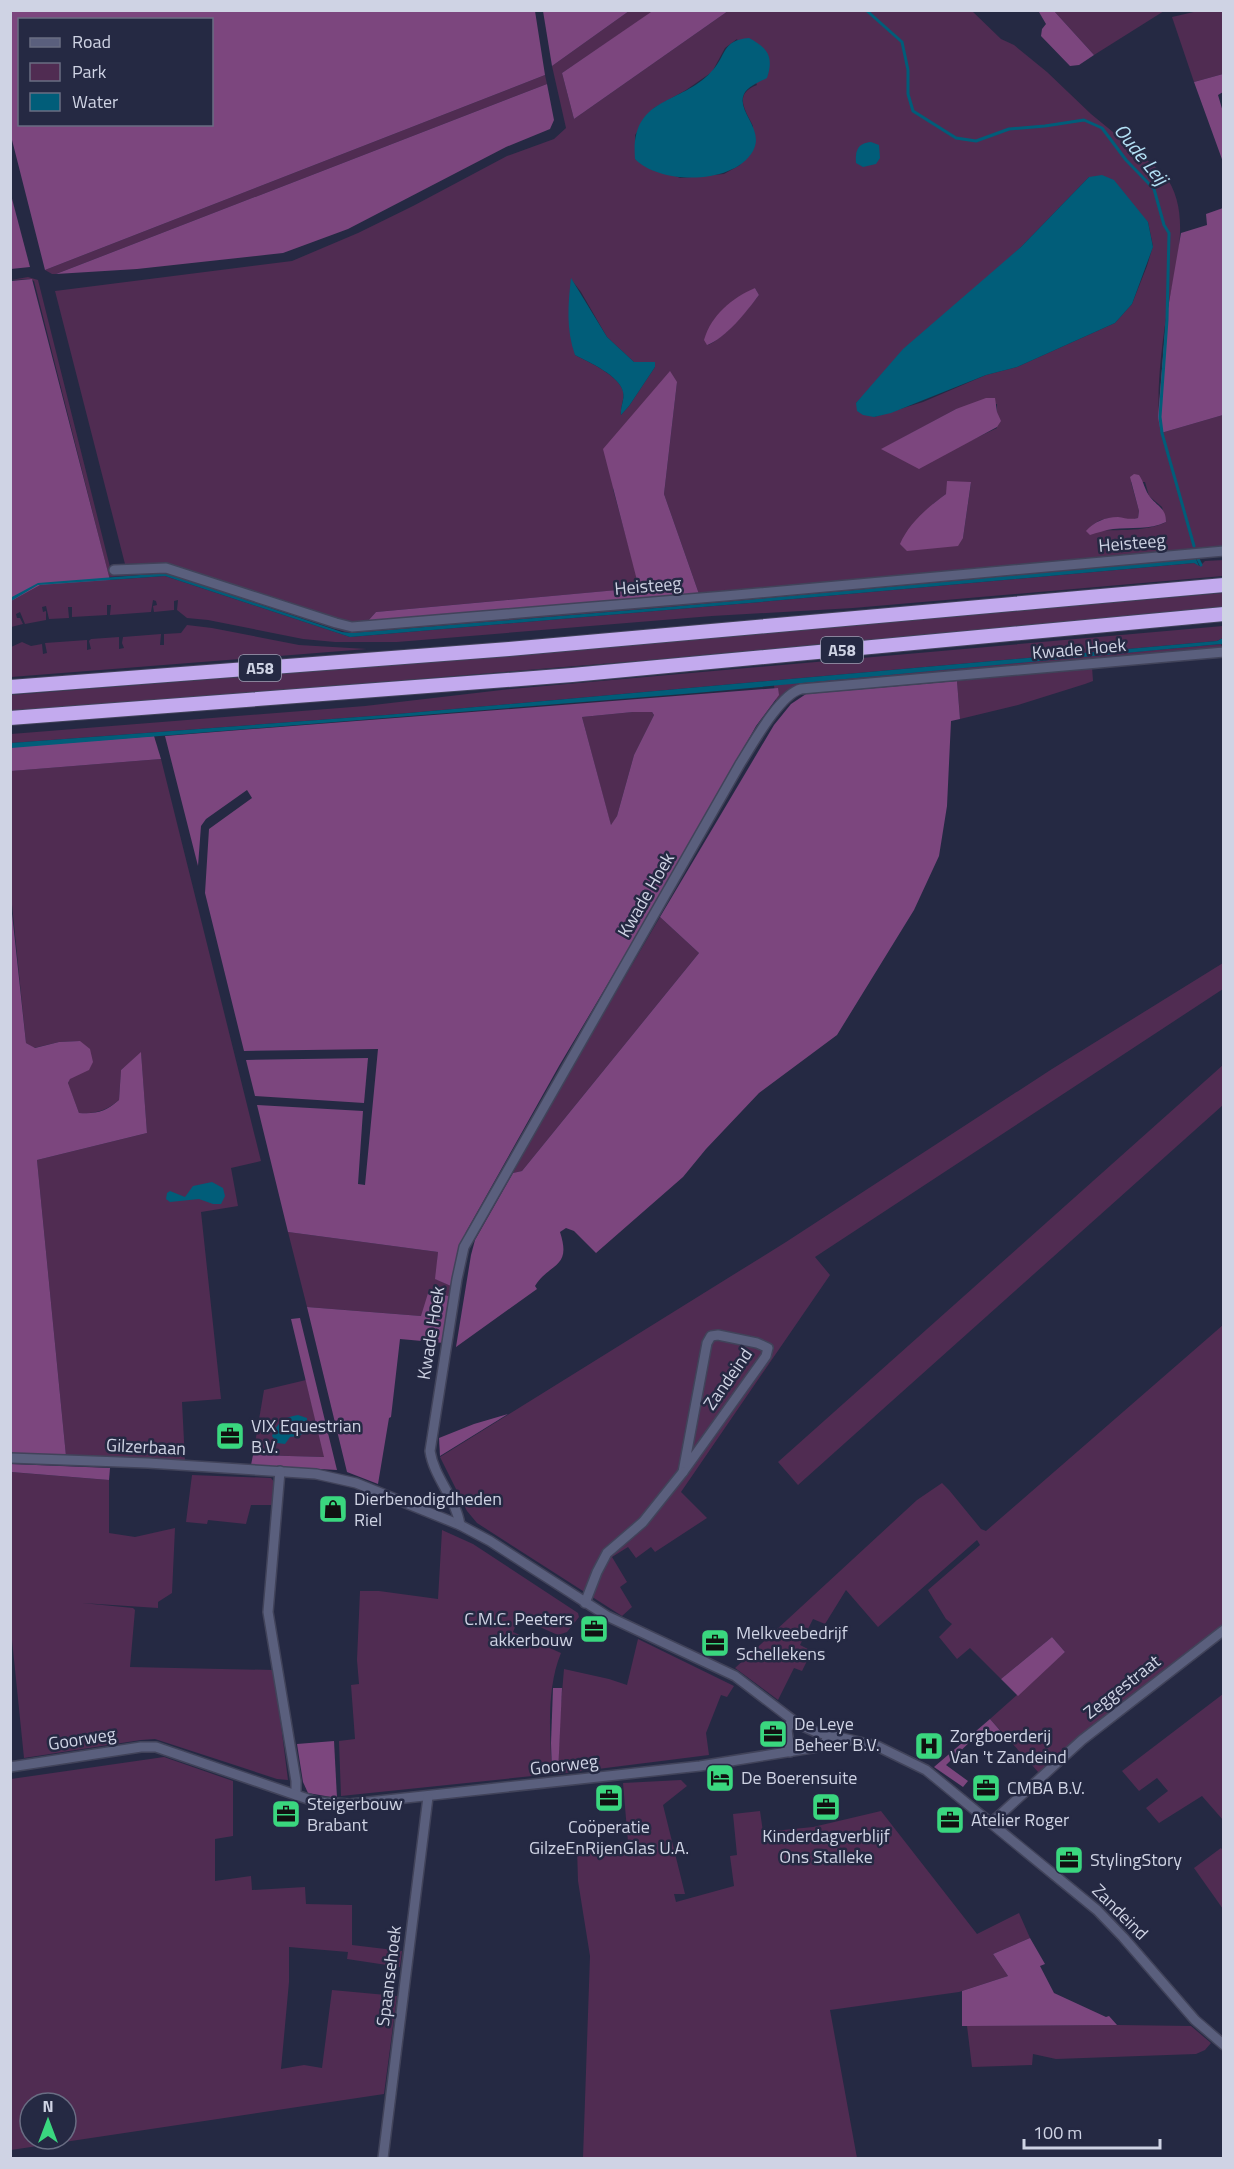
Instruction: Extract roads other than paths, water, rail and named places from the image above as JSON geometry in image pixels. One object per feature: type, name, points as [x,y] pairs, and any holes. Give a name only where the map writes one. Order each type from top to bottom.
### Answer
[{"type":"highway","name":"A58","points":[[10,687],[532,647],[1224,585]]},
{"type":"highway","name":"A58","points":[[10,718],[572,675],[1224,614]]},
{"type":"street","name":"Heisteeg","points":[[114,570],[166,568],[352,627],[1224,551]]},
{"type":"street","name":"Kwade Hoek","points":[[460,1525],[458,1514],[434,1466],[430,1451],[464,1247],[740,764],[789,695],[801,689],[1224,652]]},
{"type":"street","name":"Zandeind","points":[[585,1603],[607,1553],[643,1521],[683,1472],[766,1356],[768,1348],[757,1343],[718,1335],[711,1336],[707,1343],[683,1472]]},
{"type":"street","name":"Gilzerbaan","points":[[10,1458],[157,1463],[280,1471]]},
{"type":"street","name":"Zandeind","points":[[280,1471],[316,1474],[356,1483],[460,1525],[490,1541],[585,1603],[623,1624],[735,1676],[792,1720],[816,1732],[877,1746],[915,1764],[944,1784],[1097,1910],[1195,2020],[1224,2045]]},
{"type":"street","points":[[280,1471],[268,1612],[296,1781],[296,1795]]},
{"type":"street","name":"Zeggestraat","points":[[991,1823],[1082,1740],[1224,1630]]},
{"type":"street","points":[[790,1752],[788,1730],[792,1720]]},
{"type":"street","name":"Goorweg","points":[[10,1767],[141,1747],[156,1747],[317,1802],[342,1804],[428,1797],[700,1766],[818,1747],[823,1745],[831,1735]]},
{"type":"street","name":"Spaansehoek","points":[[382,2158],[428,1797]]},
{"type":"water","points":[[749,38],[765,50],[770,64],[767,78],[751,86],[744,94],[744,107],[756,135],[756,143],[744,162],[730,170],[696,178],[661,174],[646,168],[635,159],[636,139],[640,124],[648,113],[698,83],[716,66],[729,45],[740,39]]},
{"type":"water","points":[[871,142],[879,145],[880,158],[876,164],[863,167],[856,163],[856,154],[860,146]]},
{"type":"water","points":[[1102,175],[1114,180],[1148,222],[1153,247],[1132,304],[1115,323],[1017,367],[986,375],[891,413],[874,417],[857,411],[856,403],[903,349],[1021,247],[1089,177]]},
{"type":"water","points":[[571,278],[607,337],[634,362],[655,362],[655,367],[621,415],[623,395],[621,386],[603,370],[575,355],[569,327]]},
{"type":"water","points":[[1196,559],[1199,566],[1194,563],[350,637],[165,576],[38,585],[11,601],[10,598],[38,583],[166,573],[342,632],[352,633]]},
{"type":"water","points":[[1223,638],[1223,645],[696,693],[11,748],[11,743],[386,715],[1217,641]]},
{"type":"water","points":[[212,1182],[223,1188],[225,1196],[221,1204],[199,1199],[170,1202],[166,1199],[170,1191],[185,1197],[193,1186]]},
{"type":"water","points":[[298,1415],[307,1418],[307,1431],[299,1436],[290,1437],[285,1444],[277,1443],[272,1436],[276,1428],[285,1419]]},
{"type":"waterway","name":"Oude Leij","points":[[866,10],[902,42],[908,70],[908,94],[913,111],[956,138],[976,141],[1009,129],[1084,120],[1102,128],[1126,160],[1154,189],[1164,225],[1169,233],[1167,320],[1160,417],[1162,433],[1194,546]]},
{"type":"waterway","name":"Oude Leij","points":[[1198,559],[1201,565]]},
{"type":"place","name":"VIX Equestrian B.V.","points":[[230,1436]]},
{"type":"place","name":"Dierbenodigdheden Riel","points":[[333,1509]]},
{"type":"place","name":"C.M.C. Peeters akkerbouw","points":[[594,1629]]},
{"type":"place","name":"Melkveebedrijf Schellekens","points":[[715,1643]]},
{"type":"place","name":"De Leye Beheer B.V.","points":[[773,1734]]},
{"type":"place","name":"Zorgboerderij Van 't Zandeind","points":[[929,1746]]},
{"type":"place","name":"De Boerensuite","points":[[720,1778]]},
{"type":"place","name":"CMBA B.V.","points":[[986,1788]]},
{"type":"place","name":"Coöperatie GilzeEnRijenGlas U.A.","points":[[609,1798]]},
{"type":"place","name":"Kinderdagverblijf Ons Stalleke","points":[[826,1807]]},
{"type":"place","name":"Steigerbouw Brabant","points":[[286,1814]]},
{"type":"place","name":"Atelier Roger","points":[[950,1820]]},
{"type":"place","name":"StylingStory","points":[[1069,1860]]}]
